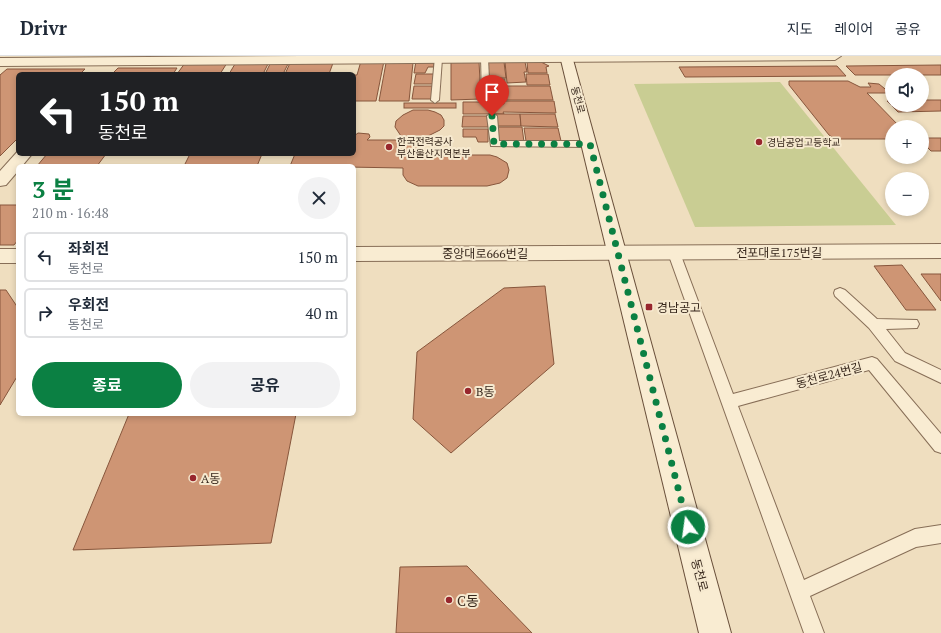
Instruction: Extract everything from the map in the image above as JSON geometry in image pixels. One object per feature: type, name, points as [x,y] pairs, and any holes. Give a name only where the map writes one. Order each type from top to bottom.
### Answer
[{"type":"street","points":[[0,62],[111,58],[834,56]]},
{"type":"street","name":"동천로","points":[[567,57],[590,144],[616,253],[715,633]]},
{"type":"street","points":[[99,72],[111,58]]},
{"type":"street","points":[[0,181],[22,156]]},
{"type":"street","name":"전포대로175번길","points":[[616,253],[941,251]]},
{"type":"street","name":"중앙대로666번길","points":[[356,254],[616,253]]},
{"type":"street","points":[[0,256],[16,256]]},
{"type":"lane","points":[[435,100],[446,58]]},
{"type":"lane","points":[[484,58],[486,100]]},
{"type":"lane","points":[[492,116],[494,144],[590,144]]},
{"type":"lane","points":[[674,253],[814,633]]},
{"type":"lane","points":[[840,293],[874,324],[900,357],[941,377]]},
{"type":"lane","points":[[874,324],[912,324]]},
{"type":"lane","name":"동천로24번길","points":[[728,402],[872,364],[899,394],[941,446]]},
{"type":"lane","points":[[798,592],[915,538],[941,534]]},
{"type":"green space","points":[[780,82],[885,211],[885,216],[889,216],[896,225],[695,227],[634,84]]},
{"type":"building","points":[[361,61],[384,61],[376,101],[356,101],[357,75]]},
{"type":"building","points":[[416,61],[434,61],[434,67],[428,67],[425,73],[414,73]]},
{"type":"building","points":[[451,62],[479,62],[481,99],[451,100]]},
{"type":"building","points":[[486,62],[504,62],[506,78],[487,78]]},
{"type":"building","points":[[505,62],[525,62],[527,72],[524,72],[526,82],[507,83]]},
{"type":"building","points":[[527,62],[541,62],[549,66],[546,67],[547,73],[528,73]]},
{"type":"building","points":[[185,63],[227,63],[221,72],[178,72]]},
{"type":"building","points":[[290,63],[333,63],[330,72],[286,72]]},
{"type":"building","points":[[386,63],[413,63],[409,101],[379,101]]},
{"type":"building","points":[[235,64],[268,64],[264,72],[230,72]]},
{"type":"building","points":[[270,64],[288,64],[284,72],[266,72]]},
{"type":"building","points":[[941,65],[941,75],[929,75],[929,68],[885,68],[885,75],[855,75],[846,66]]},
{"type":"building","points":[[837,66],[846,76],[685,77],[679,67]]},
{"type":"building","points":[[118,68],[177,68],[174,72],[114,72]]},
{"type":"building","points":[[7,69],[85,69],[82,72],[16,72],[16,140],[0,156],[0,75]]},
{"type":"building","points":[[416,74],[435,74],[434,84],[414,84]]},
{"type":"building","points":[[526,74],[548,74],[550,85],[527,85]]},
{"type":"building","points":[[488,79],[505,79],[505,84],[488,84]]},
{"type":"building","points":[[789,81],[848,81],[860,87],[871,87],[868,83],[879,84],[885,89],[885,93],[867,93],[893,120],[885,120],[885,139],[835,139],[829,135],[789,85]]},
{"type":"building","points":[[414,86],[434,86],[433,99],[412,99]]},
{"type":"building","points":[[491,86],[550,86],[553,100],[491,100]]},
{"type":"building","points":[[929,100],[941,100],[941,111],[929,111]]},
{"type":"building","points":[[504,101],[554,101],[556,113],[503,112],[504,114],[495,114],[494,104],[504,104]]},
{"type":"building","points":[[463,102],[490,102],[491,112],[488,114],[463,114]]},
{"type":"building","points":[[404,103],[456,103],[456,108],[404,108]]},
{"type":"building","name":"한국전력공사 부산울산지역본부","points":[[413,110],[428,110],[441,115],[444,120],[444,126],[440,130],[424,138],[423,155],[490,155],[507,163],[509,170],[507,178],[500,183],[487,186],[418,186],[407,181],[403,175],[403,168],[356,167],[356,164],[291,164],[294,156],[356,156],[356,134],[358,133],[369,134],[370,137],[367,140],[400,140],[401,136],[395,127],[396,121],[403,115]]},
{"type":"building","points":[[496,114],[520,114],[521,126],[496,126]]},
{"type":"building","points":[[520,114],[555,114],[558,127],[521,126]]},
{"type":"building","points":[[463,116],[488,116],[488,127],[462,127]]},
{"type":"building","points":[[497,127],[522,127],[524,142],[498,142]]},
{"type":"building","points":[[524,128],[558,128],[561,141],[526,141]]},
{"type":"building","points":[[463,129],[488,129],[488,142],[478,142],[476,137],[463,137]]},
{"type":"building","points":[[929,138],[941,138],[941,151],[931,151],[929,149]]},
{"type":"building","points":[[45,156],[104,156],[98,164],[39,164]]},
{"type":"building","points":[[189,156],[261,156],[258,164],[185,164]]},
{"type":"building","points":[[0,205],[16,205],[16,242],[14,245],[0,245]]},
{"type":"building","points":[[902,265],[936,310],[906,310],[874,266]]},
{"type":"building","points":[[921,274],[941,274],[941,301]]},
{"type":"building","name":"B동","points":[[545,286],[554,364],[451,453],[413,419],[417,352],[504,288]]},
{"type":"building","points":[[0,290],[6,290],[16,305],[16,378],[0,405]]},
{"type":"building","name":"A동","points":[[128,416],[296,416],[271,543],[73,550]]},
{"type":"building","name":"C동","points":[[467,566],[532,633],[396,633],[400,567]]},
{"type":"place","name":"경남공업고등학교","points":[[759,142]]},
{"type":"place","name":"한국전력공사 부산울산지역본부","points":[[389,147]]},
{"type":"place","name":"경남공고","points":[[649,307]]},
{"type":"place","name":"B동","points":[[468,391]]},
{"type":"place","name":"A동","points":[[193,478]]},
{"type":"place","name":"C동","points":[[449,600]]},
{"type":"route","points":[[492,116],[494,144],[590,144],[616,253],[688,527]]}]
